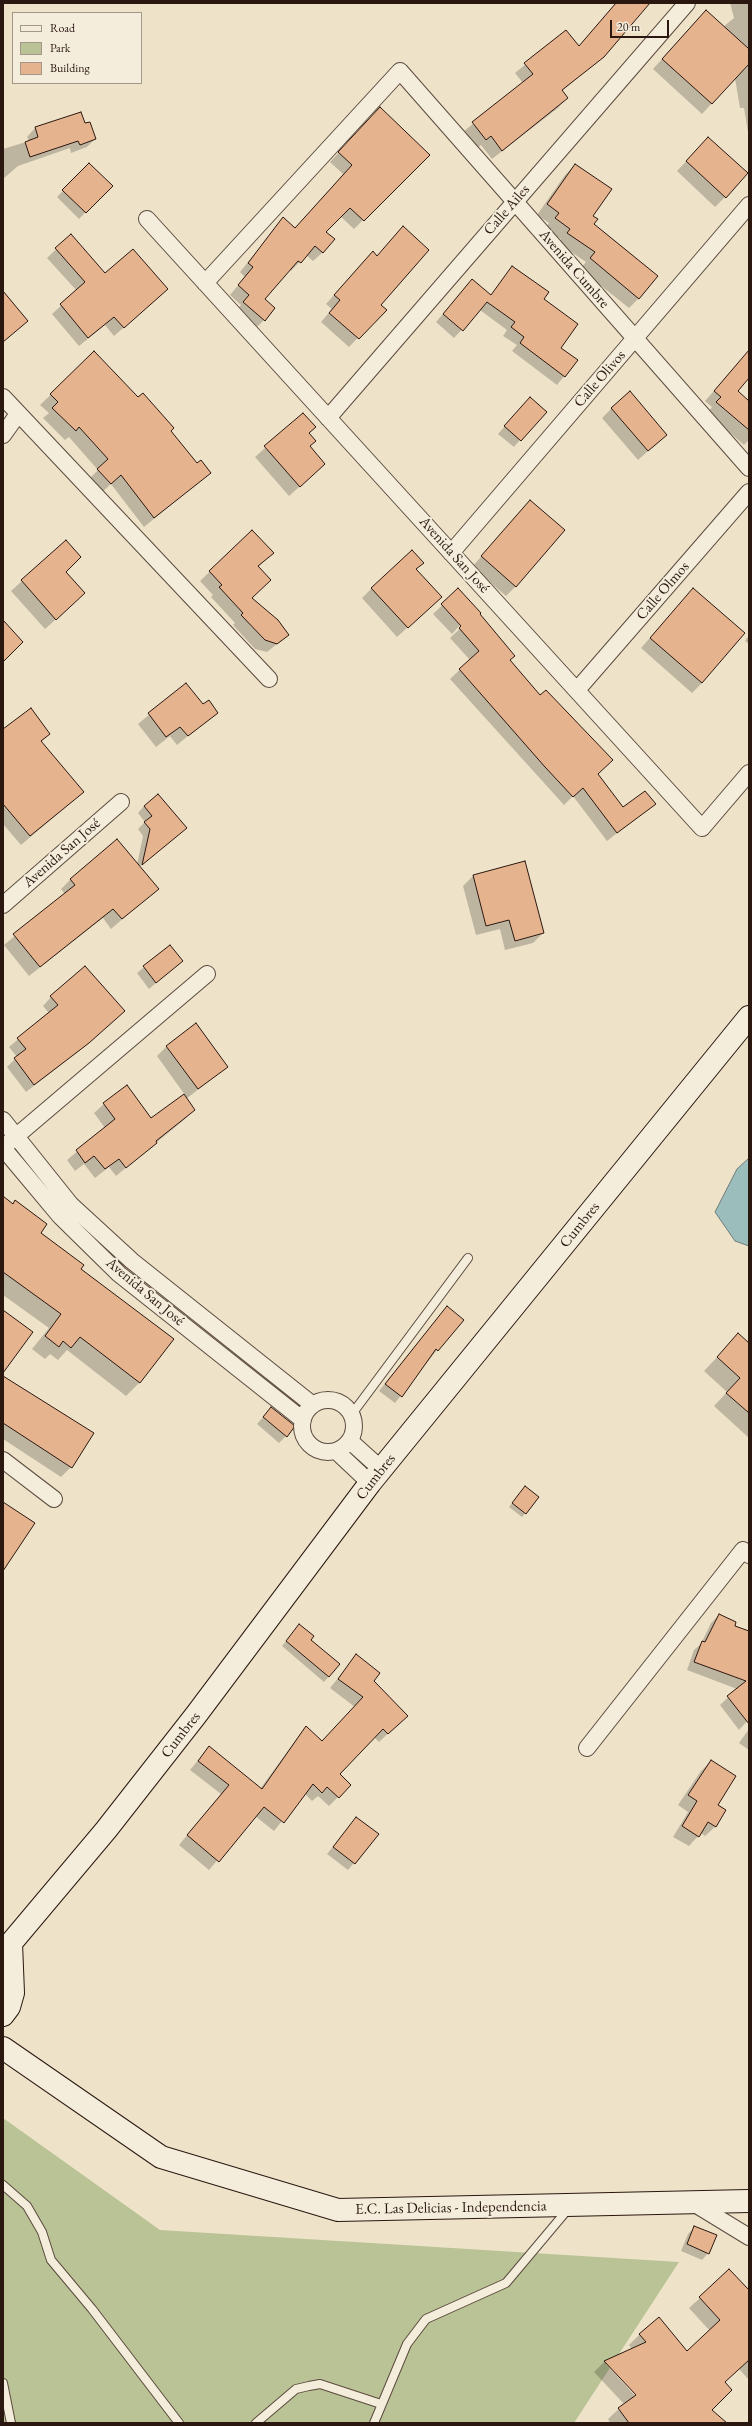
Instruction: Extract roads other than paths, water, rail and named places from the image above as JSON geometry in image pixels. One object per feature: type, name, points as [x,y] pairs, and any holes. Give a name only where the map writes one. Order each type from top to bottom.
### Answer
[{"type":"street","name":"Calle Ailes","points":[[328,418],[687,3]]},
{"type":"street","name":"Avenida Cumbre","points":[[205,283],[400,71],[749,468]]},
{"type":"street","name":"Calle Olivos","points":[[451,553],[749,205]]},
{"type":"street","points":[[147,219],[205,283]]},
{"type":"street","name":"Avenida San José","points":[[205,283],[702,828],[749,773]]},
{"type":"street","points":[[3,398],[269,679]]},
{"type":"street","points":[[3,436],[18,414]]},
{"type":"street","name":"Calle Olmos","points":[[576,690],[749,492]]},
{"type":"street","name":"Avenida San José","points":[[3,905],[121,802]]},
{"type":"street","name":"Avenida San José","points":[[207,974],[3,1148],[60,1216],[119,1274],[303,1420]]},
{"type":"street","name":"Cumbres","points":[[3,2015],[9,2007],[13,1993],[7,1945],[106,1830],[196,1716],[376,1476],[749,1017]]},
{"type":"street","name":"Avenida San José","points":[[3,1120],[15,1138],[71,1205],[132,1261],[197,1311],[313,1405]]},
{"type":"street","points":[[185,1326],[197,1311]]},
{"type":"street","points":[[330,1400],[338,1402],[352,1414],[354,1423],[350,1441],[336,1451],[327,1452],[310,1445],[302,1429],[303,1420],[313,1405],[330,1400]]},
{"type":"street","points":[[350,1441],[376,1476]]},
{"type":"street","points":[[336,1451],[376,1476]]},
{"type":"street","points":[[3,1460],[54,1499]]},
{"type":"street","points":[[587,1748],[743,1550],[749,1555]]},
{"type":"street","name":"E.C. Las Delicias - Independencia","points":[[3,2048],[161,2158],[338,2210],[695,2204],[749,2201]]},
{"type":"street","points":[[695,2204],[749,2237]]},
{"type":"lane","points":[[352,1414],[468,1258]]},
{"type":"lane","points":[[3,2184],[27,2206],[42,2232],[51,2260],[92,2309],[179,2423]]},
{"type":"lane","points":[[374,2423],[407,2344],[426,2318],[506,2283],[570,2206]]},
{"type":"lane","points":[[3,2383],[11,2423]]},
{"type":"lane","points":[[256,2423],[296,2389],[320,2384],[381,2404]]},
{"type":"water","points":[[749,1158],[749,1246],[735,1241],[715,1212],[737,1169]]}]
